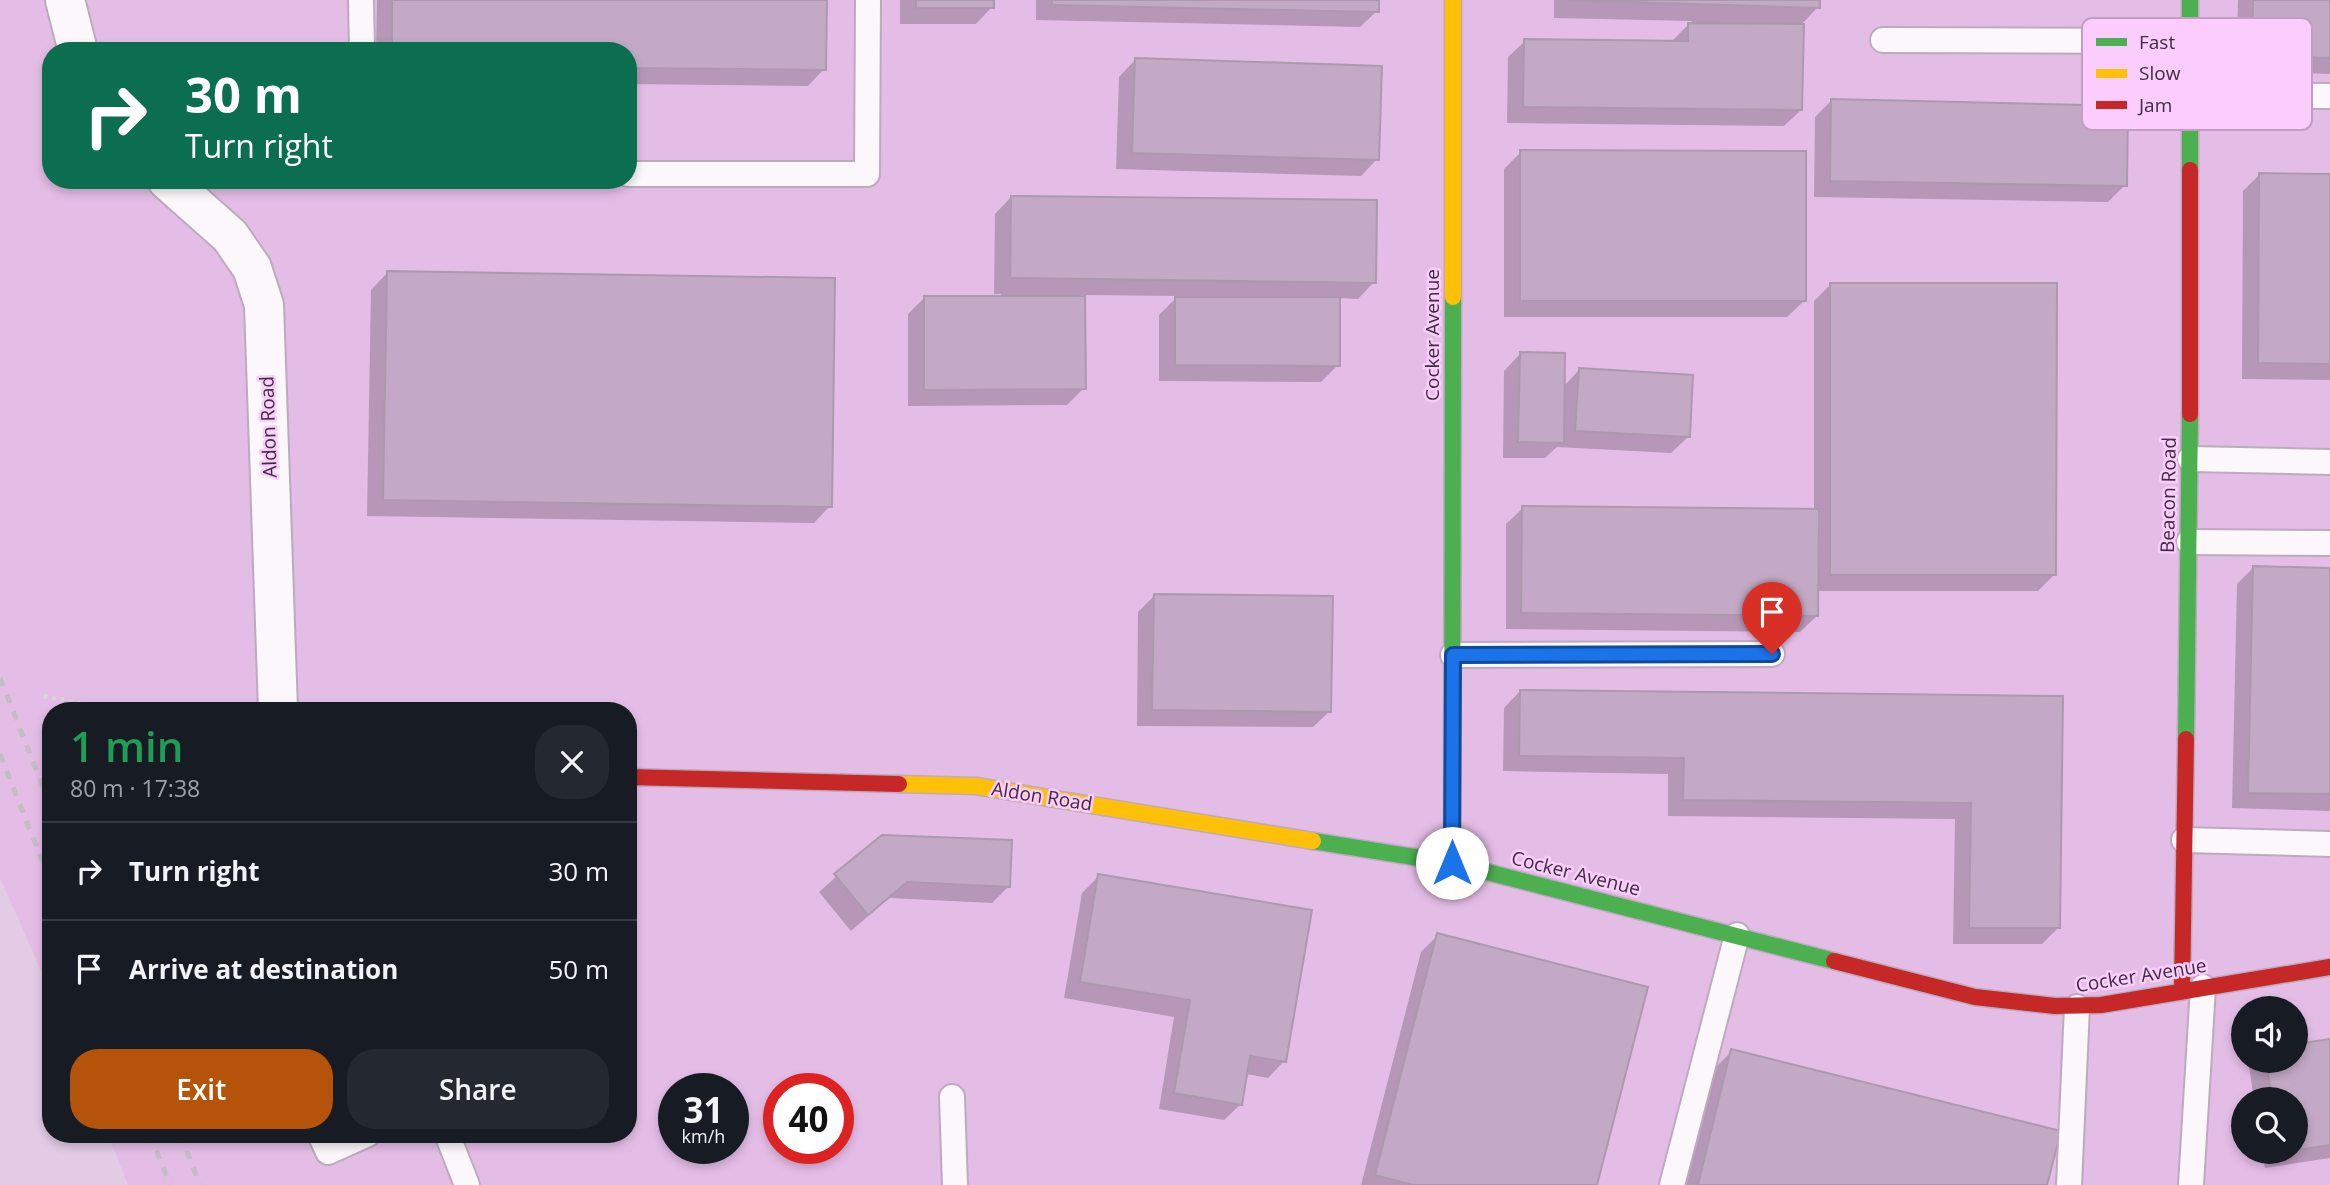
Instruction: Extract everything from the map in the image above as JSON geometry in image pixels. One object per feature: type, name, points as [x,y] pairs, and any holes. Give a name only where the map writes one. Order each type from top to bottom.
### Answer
[{"type":"street","points":[[65,0],[76,42]]},
{"type":"street","name":"Cocker Avenue","points":[[1454,0],[1452,863],[1975,997],[2077,1007],[2330,967]]},
{"type":"street","name":"Beacon Road","points":[[2190,0],[2190,18]]},
{"type":"street","name":"Beacon Road","points":[[2191,130],[2190,459],[2184,840],[2192,989]]},
{"type":"street","name":"Aldon Road","points":[[177,189],[230,236],[251,268],[264,305],[278,702]]},
{"type":"street","name":"Aldon Road","points":[[637,777],[976,786],[1452,863]]},
{"type":"lane","points":[[361,0],[362,42]]},
{"type":"lane","points":[[637,174],[867,174],[868,0]]},
{"type":"lane","points":[[1883,40],[2082,41]]},
{"type":"lane","points":[[2312,96],[2330,96]]},
{"type":"lane","points":[[2190,459],[2330,462]]},
{"type":"lane","points":[[2189,542],[2330,543]]},
{"type":"lane","points":[[1453,655],[1772,654]]},
{"type":"lane","points":[[2184,840],[2330,844]]},
{"type":"lane","points":[[1672,1185],[1737,935]]},
{"type":"lane","points":[[2191,1185],[2192,989]]},
{"type":"lane","points":[[2068,1185],[2077,1007]]},
{"type":"lane","points":[[951,1097],[955,1185]]},
{"type":"lane","points":[[324,1143],[328,1152],[348,1143]]},
{"type":"lane","points":[[451,1143],[467,1185]]},
{"type":"path","points":[[44,696],[74,702]]},
{"type":"shaded area","points":[[0,0],[2330,0],[2330,1185],[128,1185],[112,1143],[637,1143],[637,702],[42,702],[42,973],[0,878]]},
{"type":"building","points":[[392,0],[827,0],[826,70],[637,68],[637,42],[392,42]]},
{"type":"building","points":[[916,0],[994,0],[994,8],[916,8]]},
{"type":"building","points":[[1052,0],[1379,0],[1379,12],[1052,5]]},
{"type":"building","points":[[1570,0],[1820,0],[1820,8]]},
{"type":"building","points":[[2253,0],[2330,0],[2330,58],[2312,58],[2312,18],[2253,18]]},
{"type":"building","points":[[1688,23],[1804,24],[1802,110],[1523,107],[1524,39],[1688,41]]},
{"type":"building","points":[[1135,58],[1382,66],[1379,160],[1132,153]]},
{"type":"building","points":[[1831,99],[2082,105],[2082,130],[2128,130],[2127,186],[1830,181]]},
{"type":"building","points":[[1520,150],[1806,151],[1806,301],[1520,301]]},
{"type":"building","points":[[2259,173],[2330,174],[2330,364],[2258,363]]},
{"type":"building","points":[[1011,196],[1377,200],[1376,283],[1010,278]]},
{"type":"building","points":[[387,271],[835,278],[832,507],[383,500]]},
{"type":"building","points":[[1830,283],[2057,283],[2056,575],[1830,575]]},
{"type":"building","points":[[924,296],[1085,296],[1086,389],[924,390]]},
{"type":"building","points":[[1175,297],[1340,297],[1340,366],[1175,365]]},
{"type":"building","points":[[1520,352],[1565,353],[1564,443],[1518,442]]},
{"type":"building","points":[[1579,368],[1693,375],[1690,437],[1575,431]]},
{"type":"building","points":[[1522,506],[1819,509],[1818,616],[1521,613]]},
{"type":"building","points":[[2253,566],[2330,568],[2330,794],[2248,793]]},
{"type":"building","points":[[1154,594],[1333,596],[1331,712],[1152,710]]},
{"type":"building","points":[[1520,690],[2063,696],[2060,928],[1969,928],[1971,803],[1683,800],[1684,758],[1519,756]]},
{"type":"building","points":[[882,835],[1012,840],[1010,887],[907,882],[868,915],[834,874]]},
{"type":"building","points":[[1098,874],[1312,910],[1286,1062],[1250,1056],[1242,1105],[1174,1093],[1190,1000],[1080,982]]},
{"type":"building","points":[[1437,933],[1648,987],[1597,1185],[1413,1185],[1375,1175]]},
{"type":"building","points":[[2330,1039],[2330,1145],[2308,1148],[2308,1087],[2270,1087],[2268,1073],[2308,1073],[2308,1042]]},
{"type":"building","points":[[1731,1049],[2061,1131],[2047,1185],[1698,1185]]},
{"type":"railway","points":[[0,678],[42,784]]},
{"type":"railway","points":[[0,754],[42,860]]},
{"type":"railway","points":[[154,1143],[170,1185]]},
{"type":"railway","points":[[184,1143],[200,1185]]},
{"type":"traffic: fast","points":[[2190,0],[2190,18]]},
{"type":"traffic: fast","points":[[2190,130],[2190,170]]},
{"type":"traffic: fast","points":[[1452,863],[1453,297]]},
{"type":"traffic: fast","points":[[2186,739],[2190,414]]},
{"type":"traffic: fast","points":[[1313,841],[1452,863],[1834,961]]},
{"type":"traffic: slow","points":[[1453,0],[1453,297]]},
{"type":"traffic: slow","points":[[899,784],[976,786],[1313,841]]},
{"type":"traffic: jam","points":[[2190,170],[2190,414]]},
{"type":"traffic: jam","points":[[2182,991],[2186,739]]},
{"type":"traffic: jam","points":[[637,777],[899,784]]},
{"type":"traffic: jam","points":[[1834,961],[1975,997],[2055,1006],[2101,1005],[2330,967]]},
{"type":"route","points":[[1452,863],[1453,655],[1772,654]]}]
